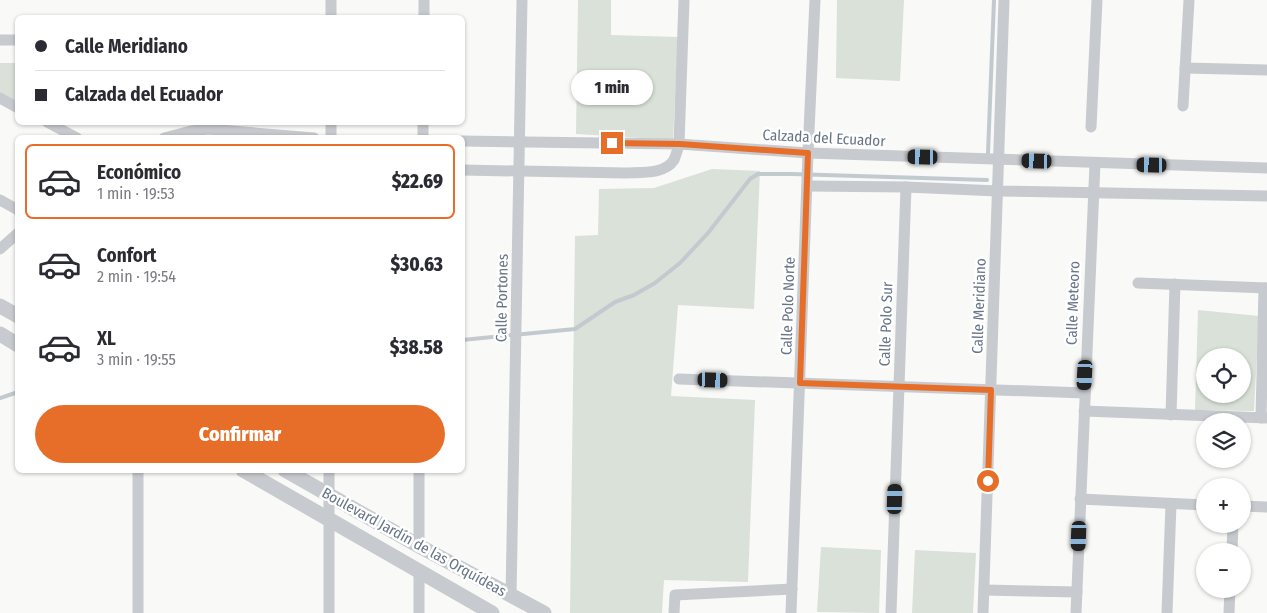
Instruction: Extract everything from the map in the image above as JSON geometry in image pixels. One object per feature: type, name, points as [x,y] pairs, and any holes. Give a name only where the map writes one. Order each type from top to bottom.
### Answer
[{"type":"street","points":[[331,0],[331,15]]},
{"type":"street","points":[[424,0],[424,15]]},
{"type":"street","name":"Calle Portones","points":[[511,596],[522,0]]},
{"type":"street","points":[[465,170],[624,173],[650,172],[664,168],[673,160],[680,144],[684,0]]},
{"type":"street","name":"Calle Polo Norte","points":[[791,613],[815,0]]},
{"type":"street","name":"Calle Meridiano","points":[[983,613],[1004,0]]},
{"type":"street","points":[[1091,127],[1097,0]]},
{"type":"street","points":[[1183,106],[1189,0]]},
{"type":"street","points":[[0,40],[15,40]]},
{"type":"street","points":[[1185,68],[1267,70]]},
{"type":"street","points":[[0,98],[15,106]]},
{"type":"street","points":[[53,125],[71,135]]},
{"type":"street","points":[[176,135],[191,131],[208,130],[274,135]]},
{"type":"street","name":"Calzada del Ecuador","points":[[465,141],[680,144],[808,153],[1267,168]]},
{"type":"street","name":"Calle Meteoro","points":[[1076,613],[1094,163]]},
{"type":"street","points":[[807,186],[1267,196]]},
{"type":"street","name":"Calle Polo Sur","points":[[891,613],[906,187]]},
{"type":"street","points":[[0,200],[15,208]]},
{"type":"street","points":[[0,249],[15,236]]},
{"type":"street","points":[[1084,411],[1264,418],[1266,288],[1138,282]]},
{"type":"street","points":[[1171,415],[1175,284]]},
{"type":"street","points":[[0,306],[15,314]]},
{"type":"street","points":[[0,334],[15,343]]},
{"type":"street","points":[[679,379],[1084,393]]},
{"type":"street","points":[[138,473],[138,613]]},
{"type":"street","name":"Boulevard Jardín de las Orquídeas","points":[[247,473],[492,613]]},
{"type":"street","name":"Boulevard Jardín de las Orquídeas","points":[[290,473],[419,546],[544,613]]},
{"type":"street","points":[[329,473],[329,613]]},
{"type":"street","points":[[419,473],[419,546]]},
{"type":"street","points":[[1080,499],[1196,505]]},
{"type":"street","points":[[1166,613],[1171,504]]},
{"type":"street","points":[[1251,506],[1267,507]]},
{"type":"street","points":[[419,571],[419,613]]},
{"type":"street","points":[[674,613],[675,595],[792,589]]},
{"type":"street","points":[[984,590],[1076,592]]},
{"type":"street","points":[[1229,613],[1230,598]]},
{"type":"shaded area","points":[[578,0],[611,0],[611,35],[678,37],[673,140],[576,134]]},
{"type":"shaded area","points":[[837,0],[904,0],[900,81],[836,78]]},
{"type":"shaded area","points":[[0,63],[15,63],[15,112],[0,101]]},
{"type":"shaded area","points":[[712,169],[760,171],[754,309],[678,305],[671,396],[755,400],[748,582],[664,580],[662,613],[570,613],[575,236],[598,235],[599,189],[654,188]]},
{"type":"shaded area","points":[[1198,310],[1259,316],[1254,411],[1195,410],[1196,377],[1196,403],[1251,403],[1251,348],[1197,348]]},
{"type":"shaded area","points":[[821,547],[881,550],[879,613],[817,612]]},
{"type":"shaded area","points":[[915,550],[976,553],[973,613],[912,613]]},
{"type":"waterway","points":[[988,153],[994,0]]},
{"type":"waterway","points":[[465,340],[575,329],[615,302],[634,295],[655,283],[680,263],[708,233],[750,179],[758,174],[987,180]]},
{"type":"waterway","points":[[0,398],[15,393]]},
{"type":"route","points":[[612,143],[680,144],[808,153],[800,383],[991,390],[988,481]]}]
